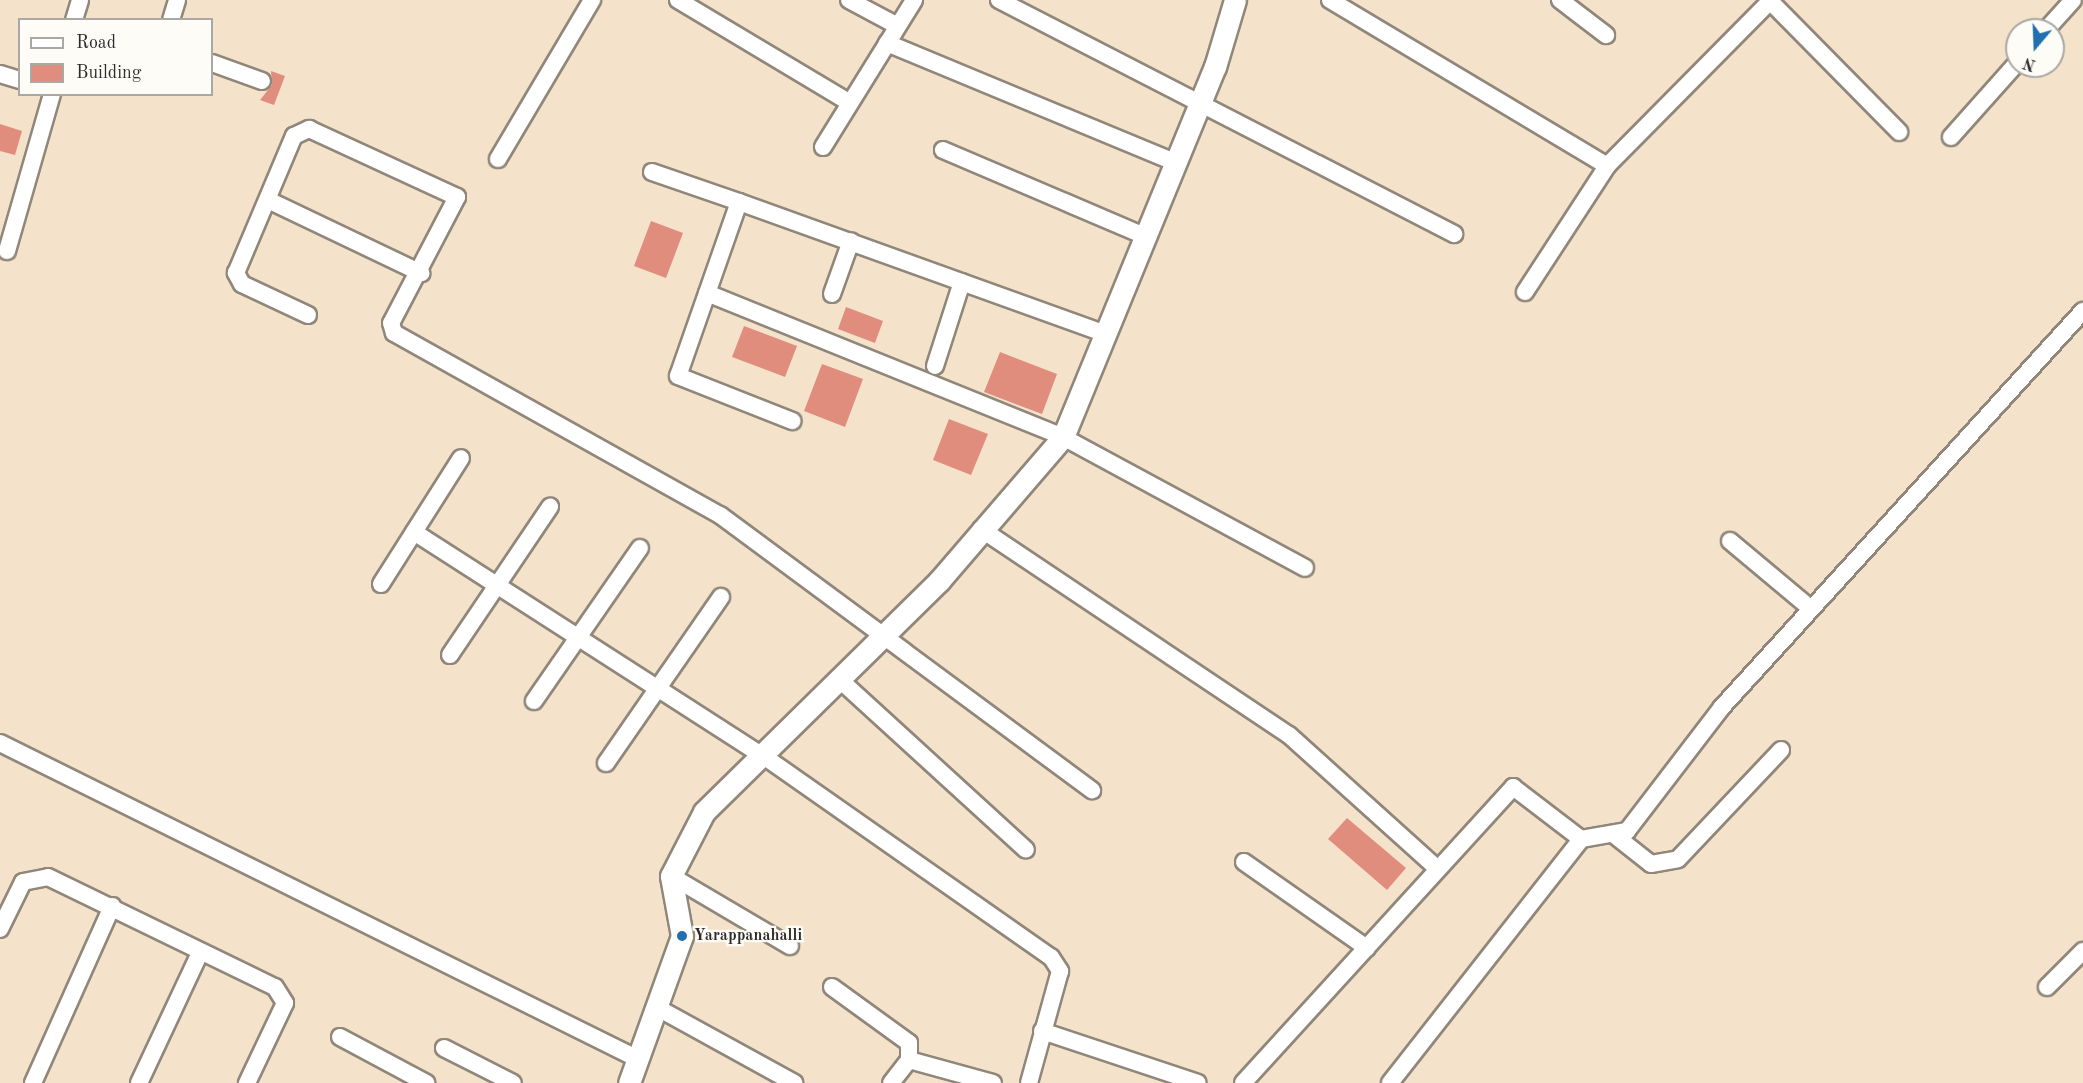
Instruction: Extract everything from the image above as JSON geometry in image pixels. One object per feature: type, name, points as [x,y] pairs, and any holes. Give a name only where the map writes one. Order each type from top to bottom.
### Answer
[{"type":"street","points":[[75,18],[80,0]]},
{"type":"street","points":[[172,18],[177,0]]},
{"type":"street","points":[[498,159],[592,0]]},
{"type":"street","points":[[678,0],[850,103]]},
{"type":"street","points":[[849,0],[898,26]]},
{"type":"street","points":[[823,147],[914,0]]},
{"type":"street","points":[[999,0],[1200,101],[1454,234]]},
{"type":"street","points":[[629,1083],[682,936],[671,876],[704,812],[884,635],[1063,437],[1142,235],[1200,101],[1235,0]]},
{"type":"street","points":[[1330,0],[1607,166]]},
{"type":"street","points":[[1560,0],[1606,35]]},
{"type":"street","points":[[2057,18],[2073,0]]},
{"type":"street","points":[[1525,292],[1607,166],[1770,1],[1899,132]]},
{"type":"street","points":[[887,43],[1174,162]]},
{"type":"street","points":[[213,63],[262,81]]},
{"type":"street","points":[[0,74],[18,79]]},
{"type":"street","points":[[1951,137],[2005,76]]},
{"type":"street","points":[[7,251],[51,96]]},
{"type":"street","points":[[308,315],[237,279],[294,136],[309,129],[458,197],[458,206],[391,323],[394,333],[720,515],[1092,790]]},
{"type":"street","points":[[943,150],[1142,235]]},
{"type":"street","points":[[652,172],[851,241],[1103,333]]},
{"type":"street","points":[[268,200],[421,273]]},
{"type":"street","points":[[739,202],[678,376],[792,421]]},
{"type":"street","points":[[832,294],[851,241]]},
{"type":"street","points":[[935,366],[962,282]]},
{"type":"street","points":[[707,293],[1063,437],[1305,568]]},
{"type":"street","points":[[1390,1083],[1581,839],[1627,831],[1722,707],[2083,311]]},
{"type":"street","points":[[381,584],[461,458]]},
{"type":"street","points":[[450,655],[550,507]]},
{"type":"street","points":[[981,529],[1289,735],[1438,869]]},
{"type":"street","points":[[414,532],[762,755],[1051,957],[1060,971],[1029,1083]]},
{"type":"street","points":[[1730,541],[1810,608]]},
{"type":"street","points":[[534,701],[640,548]]},
{"type":"street","points":[[606,763],[721,597]]},
{"type":"street","points":[[839,679],[1026,850]]},
{"type":"street","points":[[0,743],[638,1059]]},
{"type":"street","points":[[1613,834],[1651,864],[1678,859],[1781,750]]},
{"type":"street","points":[[1243,1083],[1513,787],[1581,839]]},
{"type":"street","points":[[1244,862],[1367,948]]},
{"type":"street","points":[[0,929],[23,882],[34,876],[48,877],[112,906],[283,994],[285,1003],[247,1083]]},
{"type":"street","points":[[671,876],[790,946]]},
{"type":"street","points":[[33,1083],[112,906]]},
{"type":"street","points":[[2047,987],[2083,951]]},
{"type":"street","points":[[139,1083],[200,953]]},
{"type":"street","points":[[832,987],[909,1043],[909,1060],[891,1083]]},
{"type":"street","points":[[656,1006],[794,1083]]},
{"type":"street","points":[[1042,1032],[1198,1083]]},
{"type":"street","points":[[340,1037],[426,1083]]},
{"type":"street","points":[[444,1048],[513,1083]]},
{"type":"street","points":[[909,1060],[993,1083]]},
{"type":"building","points":[[271,71],[285,76],[274,105],[260,100],[272,85]]},
{"type":"building","points":[[0,124],[22,131],[15,155],[0,151]]},
{"type":"building","points":[[651,221],[683,233],[666,278],[634,266]]},
{"type":"building","points":[[846,307],[883,321],[875,343],[838,329]]},
{"type":"building","points":[[744,326],[797,346],[785,377],[732,357]]},
{"type":"building","points":[[1000,352],[1057,374],[1042,414],[984,392]]},
{"type":"building","points":[[822,364],[863,379],[845,427],[804,411]]},
{"type":"building","points":[[949,419],[988,434],[971,475],[933,460]]},
{"type":"building","points":[[1347,818],[1406,868],[1387,890],[1328,839]]},
{"type":"place","name":"Yarappanahalli","points":[[682,936]]}]
